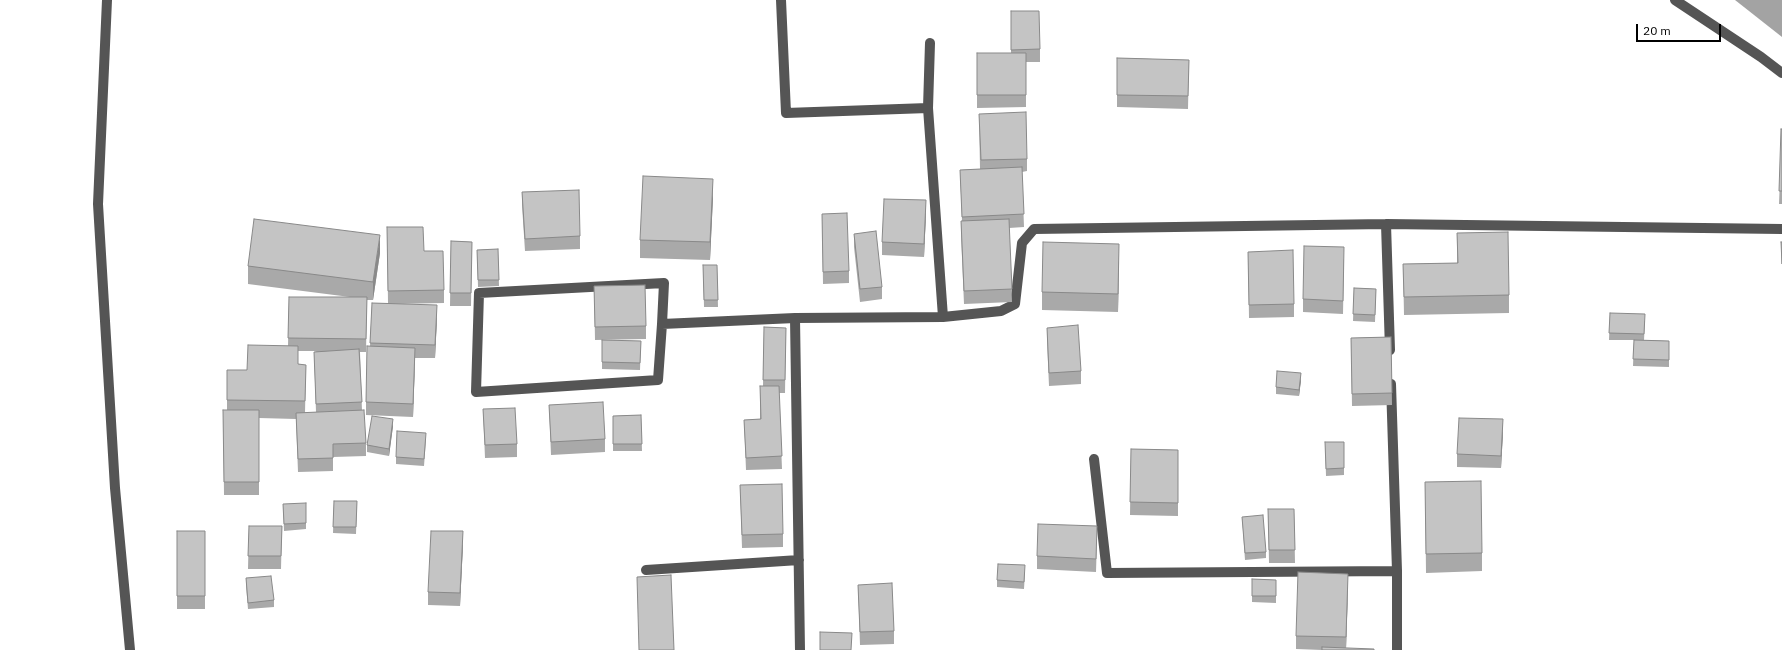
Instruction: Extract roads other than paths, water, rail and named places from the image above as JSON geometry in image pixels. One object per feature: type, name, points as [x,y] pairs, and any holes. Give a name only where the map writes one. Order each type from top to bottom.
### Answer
[{"type":"street","points":[[107,0],[98,204],[115,488],[130,650]]},
{"type":"street","points":[[781,0],[786,113],[928,108]]},
{"type":"street","points":[[1675,0],[1762,57],[1782,73]]},
{"type":"street","points":[[930,43],[928,108],[943,317]]},
{"type":"street","points":[[1386,224],[1391,358]]},
{"type":"street","points":[[662,324],[795,318],[943,317],[1001,311],[1015,304],[1022,242],[1034,229],[1386,224],[1782,229]]},
{"type":"street","points":[[664,283],[662,324],[658,380],[476,392],[479,293],[664,283]]},
{"type":"street","points":[[795,318],[800,560],[800,650]]},
{"type":"street","points":[[1391,374],[1398,571],[1397,650]]},
{"type":"street","points":[[1094,459],[1107,573],[1398,571]]},
{"type":"street","points":[[646,570],[800,560]]}]
